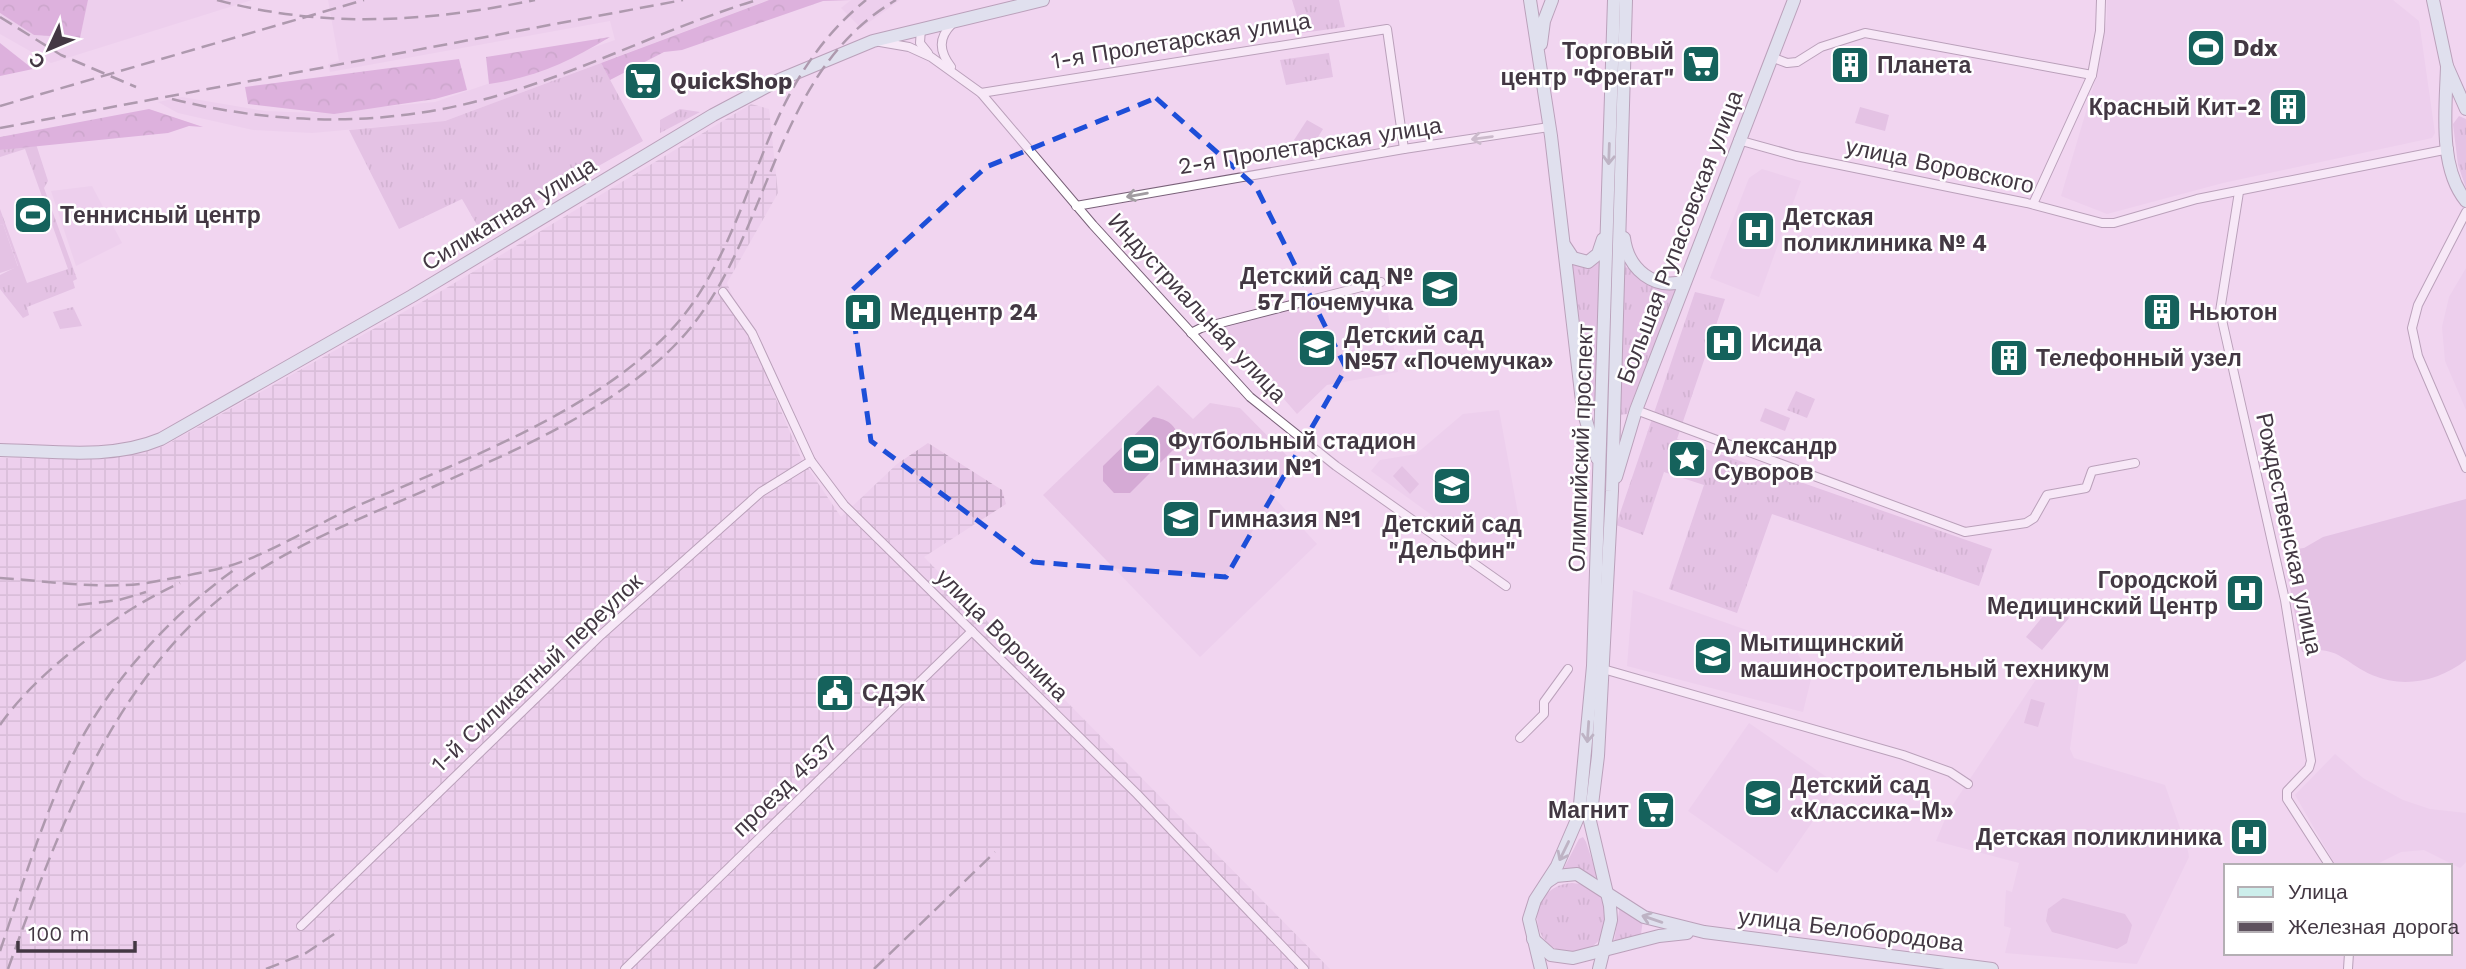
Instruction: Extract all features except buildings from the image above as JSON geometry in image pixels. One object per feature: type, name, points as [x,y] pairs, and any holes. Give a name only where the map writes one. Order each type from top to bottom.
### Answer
[{"type":"main road","name":"Силикатная улица","points":[[0,450],[100,453],[138,447],[161,439],[412,296],[713,115],[779,80],[873,41],[1043,0]]},
{"type":"main road","points":[[1530,0],[1549,127],[1583,411],[1600,468]]},
{"type":"main road","points":[[1540,58],[1544,21],[1552,0]]},
{"type":"main road","name":"Олимпийский проспект","points":[[1541,969],[1530,919],[1541,887],[1557,866],[1579,815],[1597,607],[1614,0]]},
{"type":"main road","name":"Олимпийский проспект","points":[[1600,969],[1611,920],[1590,821],[1598,756],[1612,491],[1622,220],[1626,0]]},
{"type":"main road","name":"Большая Рупасовская улица","points":[[1612,491],[1636,410],[1794,0]]},
{"type":"main road","points":[[2433,0],[2447,66],[2466,111],[2454,114],[2447,126]]},
{"type":"main road","points":[[2447,66],[2449,149],[2455,183],[2466,201]]},
{"type":"main road","points":[[1564,244],[1577,260],[1591,260],[1601,249],[1607,218]]},
{"type":"main road","points":[[1622,220],[1625,247],[1636,268],[1656,281],[1685,281]]},
{"type":"main road","points":[[1541,887],[1556,876],[1577,874],[1644,917],[1704,932]]},
{"type":"main road","points":[[1533,939],[1541,948],[1561,958],[1573,958],[1673,934],[1704,932]]},
{"type":"main road","name":"улица Белобородова","points":[[1704,932],[1992,969]]},
{"type":"street","points":[[2033,204],[2092,75],[2100,31],[2101,0]]},
{"type":"street","name":"Индустриальная улица","points":[[957,19],[942,36],[941,43],[942,53],[958,74]]},
{"type":"street","points":[[921,28],[920,43],[931,57]]},
{"type":"street","name":"1-я Пролетарская улица","points":[[981,93],[1387,29],[1405,149]]},
{"type":"street","points":[[1771,57],[1787,63],[1797,62],[1830,43],[1865,33],[2092,75]]},
{"type":"street","name":"Индустриальная улица","points":[[873,41],[909,47],[931,57],[981,93],[1076,206],[1191,334],[1275,420],[1506,586]]},
{"type":"street","name":"2-я Пролетарская улица","points":[[1076,206],[1549,127]]},
{"type":"street","name":"улица Воровского","points":[[1738,140],[1796,156],[2033,204],[2102,223],[2134,218],[2197,199],[2449,149]]},
{"type":"street","name":"Рождественская улица","points":[[2239,192],[2220,311],[2288,613],[2311,761],[2309,768],[2287,792],[2287,799],[2329,864]]},
{"type":"street","points":[[2466,212],[2418,305],[2412,328],[2418,356],[2466,468]]},
{"type":"street","points":[[1191,334],[1201,328],[1381,282]]},
{"type":"street","name":"улица Воронина","points":[[723,292],[752,333],[811,461],[844,505],[1137,794],[1304,969]]},
{"type":"street","points":[[1636,410],[1965,532],[2026,523],[2034,518],[2047,495],[2086,488],[2092,471],[2135,463]]},
{"type":"street","name":"1-й Силикатный переулок","points":[[301,926],[601,635],[761,492],[811,461]]},
{"type":"street","name":"проезд 4537","points":[[625,969],[972,631]]},
{"type":"street","points":[[1520,738],[1544,714],[1544,702],[1567,669]]},
{"type":"street","points":[[1603,669],[1903,755],[1950,772],[1968,783]]},
{"type":"highlighted area","points":[[1156,98],[1256,187],[1346,368],[1226,577],[1033,562],[871,441],[850,292],[986,167]]},
{"type":"shaded area","points":[[88,0],[252,0],[51,63],[0,34],[0,13],[34,35],[80,38]]},
{"type":"shaded area","points":[[328,0],[769,0],[445,121],[312,133],[253,130],[178,113],[158,102],[182,97],[265,111],[314,113],[435,102],[615,40],[610,21],[330,72],[328,64],[339,61]]},
{"type":"shaded area","points":[[851,0],[900,0],[861,28],[841,8]]},
{"type":"shaded area","points":[[2107,0],[2393,0],[2419,21],[2435,133],[2432,138],[2223,183],[2107,214],[2061,196],[2095,81],[2107,18]]},
{"type":"shaded area","points":[[751,104],[769,109],[778,193],[727,283],[801,458],[841,517],[897,464],[928,443],[1002,490],[1006,504],[924,557],[1330,969],[0,969],[0,458],[106,459],[164,446],[443,290]]},
{"type":"shaded area","name":"Детская поликлиника № 4","points":[[1762,169],[1801,181],[1759,297],[1710,278],[1749,178]]},
{"type":"shaded area","points":[[92,186],[122,243],[76,266],[51,191]]},
{"type":"shaded area","points":[[2466,268],[2466,410],[2445,361],[2442,327],[2449,297]]},
{"type":"shaded area","name":"Детский сад №57 «Почемучка»","points":[[1384,290],[1398,372],[1327,385],[1297,414],[1218,323]]},
{"type":"shaded area","name":"Гимназия №1","points":[[1158,385],[1193,419],[1210,403],[1240,408],[1299,468],[1271,494],[1317,544],[1200,657],[1043,495]]},
{"type":"shaded area","name":"Детский сад \"Дельфин\"","points":[[1499,410],[1521,530],[1491,558],[1371,471],[1380,460],[1416,454],[1463,414]]},
{"type":"shaded area","name":"Мытищинский машиностроительный техникум","points":[[1633,590],[1792,646],[1812,675],[1803,712],[1627,666]]},
{"type":"shaded area","points":[[2049,660],[2081,666],[2070,749],[2074,758],[2165,785],[2188,851],[2189,857],[2137,964],[2005,953],[2011,928],[2004,926],[2006,890],[2012,892],[2019,863],[1936,841],[1948,812]]},
{"type":"shaded area","name":"Детский сад «Классика-М»","points":[[1749,723],[1838,785],[1777,873],[1688,811]]},
{"type":"shaded area","points":[[2335,754],[2363,778],[2403,800],[2430,809],[2466,813],[2466,862],[2460,868],[2424,850],[2401,852],[2377,864],[2335,864],[2295,795]]},
{"type":"green space","points":[[0,0],[88,0],[80,38],[34,35],[0,13]]},
{"type":"green space","points":[[769,0],[851,0],[823,1],[682,50],[664,52],[610,80],[601,63]]},
{"type":"green space","points":[[1292,0],[1339,0],[1345,27],[1302,33]]},
{"type":"green space","points":[[610,37],[552,67],[489,84],[486,57]]},
{"type":"green space","points":[[0,43],[33,69],[0,76]]},
{"type":"green space","points":[[1329,53],[1333,77],[1286,85],[1280,60]]},
{"type":"green space","points":[[459,59],[467,90],[435,99],[334,114],[248,104],[245,87]]},
{"type":"green space","points":[[601,63],[643,141],[481,232],[462,199],[399,229],[349,130],[445,121]]},
{"type":"green space","points":[[1860,107],[1889,115],[1885,131],[1855,123]]},
{"type":"green space","points":[[149,109],[203,127],[189,126],[168,133],[0,150],[0,137]]},
{"type":"green space","points":[[680,109],[700,112],[660,133],[660,120]]},
{"type":"green space","points":[[2459,116],[2466,119],[2466,188],[2458,165],[2453,124]]},
{"type":"green space","points":[[1307,120],[1323,129],[1310,150],[1294,140]]},
{"type":"green space","points":[[36,144],[48,181],[44,188],[77,279],[73,281],[75,288],[27,307],[29,315],[23,318],[0,289],[0,275],[18,266],[3,224],[0,225],[0,209],[27,283],[68,269],[25,149],[0,157],[0,150]]},
{"type":"green space","points":[[3,224],[18,267],[0,273],[0,225]]},
{"type":"green space","points":[[1603,259],[1596,413],[1589,407],[1572,263],[1592,267]]},
{"type":"green space","points":[[1624,265],[1636,275],[1678,286],[1627,414],[1619,415]]},
{"type":"green space","points":[[1695,292],[1725,299],[1677,439],[1992,549],[1979,586],[1772,514],[1737,613],[1669,589],[1704,485],[1664,472],[1643,535],[1616,525]]},
{"type":"green space","points":[[73,307],[82,326],[60,329],[53,312]]},
{"type":"green space","points":[[1796,391],[1815,399],[1807,418],[1787,410]]},
{"type":"green space","points":[[1765,408],[1790,418],[1785,431],[1760,421]]},
{"type":"green space","name":"Футбольный стадион Гимназии №1","points":[[1153,417],[1171,424],[1180,443],[1130,493],[1114,493],[1103,481],[1103,466]]},
{"type":"green space","points":[[1402,466],[1419,484],[1410,494],[1393,476]]},
{"type":"green space","points":[[2466,499],[2466,660],[2433,678],[2396,682],[2372,675],[2332,652],[2302,652],[2283,551],[2304,548],[2323,537]]},
{"type":"green space","points":[[2053,604],[2069,618],[2042,650],[2026,637]]},
{"type":"green space","points":[[2031,699],[2045,703],[2038,727],[2024,723]]},
{"type":"green space","points":[[1583,837],[1598,878],[1581,871],[1563,870],[1579,839]]},
{"type":"green space","points":[[1572,883],[1591,889],[1601,899],[1607,918],[1601,937],[1591,947],[1572,953],[1553,947],[1543,937],[1537,918],[1543,899],[1553,889]]},
{"type":"green space","points":[[2063,898],[2125,914],[2132,925],[2127,943],[2117,949],[2052,932],[2046,921],[2048,909]]},
{"type":"green space","points":[[1620,905],[1643,920],[1641,934],[1614,942]]},
{"type":"railway","points":[[217,0],[257,9],[336,19],[415,17],[495,8],[535,0]]},
{"type":"railway","points":[[0,106],[364,0]]},
{"type":"railway","points":[[0,128],[683,0]]},
{"type":"railway","points":[[172,99],[211,108],[289,118],[366,118],[443,109],[552,78],[722,11],[757,0]]},
{"type":"railway","points":[[0,578],[82,585],[123,585],[163,580],[229,566],[261,554],[357,506],[494,447],[587,397],[629,368],[665,336],[695,300],[718,261],[784,105],[805,68],[832,33],[866,0]]},
{"type":"railway","points":[[8,969],[74,801],[102,746],[133,695],[170,648],[212,605],[261,569],[346,524],[467,472],[563,426],[594,408],[651,367],[677,343],[709,303],[734,258],[796,115],[821,71],[854,32],[896,0]]},
{"type":"railway","points":[[0,17],[61,55],[136,87]]},
{"type":"railway","points":[[0,951],[55,796],[96,715],[137,659],[185,609],[238,567]]},
{"type":"railway","points":[[0,725],[35,684],[81,644],[132,609],[180,583]]},
{"type":"railway","points":[[78,605],[119,600],[146,592]]},
{"type":"railway","points":[[874,969],[995,852]]},
{"type":"railway","points":[[266,969],[306,953],[340,930]]},
{"type":"place","name":"Ddx","points":[[2206,48]]},
{"type":"place","name":"Торговый центр \"Фрегат\"","points":[[1701,64]]},
{"type":"place","name":"Планета","points":[[1850,65]]},
{"type":"place","name":"QuickShop","points":[[643,81]]},
{"type":"place","name":"Красный Кит-2","points":[[2288,107]]},
{"type":"place","name":"Теннисный центр","points":[[33,215]]},
{"type":"place","name":"Детская поликлиника № 4","points":[[1756,230]]},
{"type":"place","name":"Детский сад № 57 Почемучка","points":[[1440,289]]},
{"type":"place","name":"Медцентр 24","points":[[863,312]]},
{"type":"place","name":"Ньютон","points":[[2162,312]]},
{"type":"place","name":"Исида","points":[[1724,343]]},
{"type":"place","name":"Детский сад №57 «Почемучка»","points":[[1317,348]]},
{"type":"place","name":"Телефонный узел","points":[[2009,358]]},
{"type":"place","name":"Футбольный стадион Гимназии №1","points":[[1141,454]]},
{"type":"place","name":"Александр Суворов","points":[[1687,459]]},
{"type":"place","name":"Детский сад \"Дельфин\"","points":[[1452,486]]},
{"type":"place","name":"Гимназия №1","points":[[1181,519]]},
{"type":"place","name":"Городской Медицинский Центр","points":[[2245,593]]},
{"type":"place","name":"Мытищинский машиностроительный техникум","points":[[1713,656]]},
{"type":"place","name":"СДЭК","points":[[835,693]]},
{"type":"place","name":"Детский сад «Классика-М»","points":[[1763,798]]},
{"type":"place","name":"Магнит","points":[[1656,810]]},
{"type":"place","name":"Детская поликлиника","points":[[2249,837]]}]
